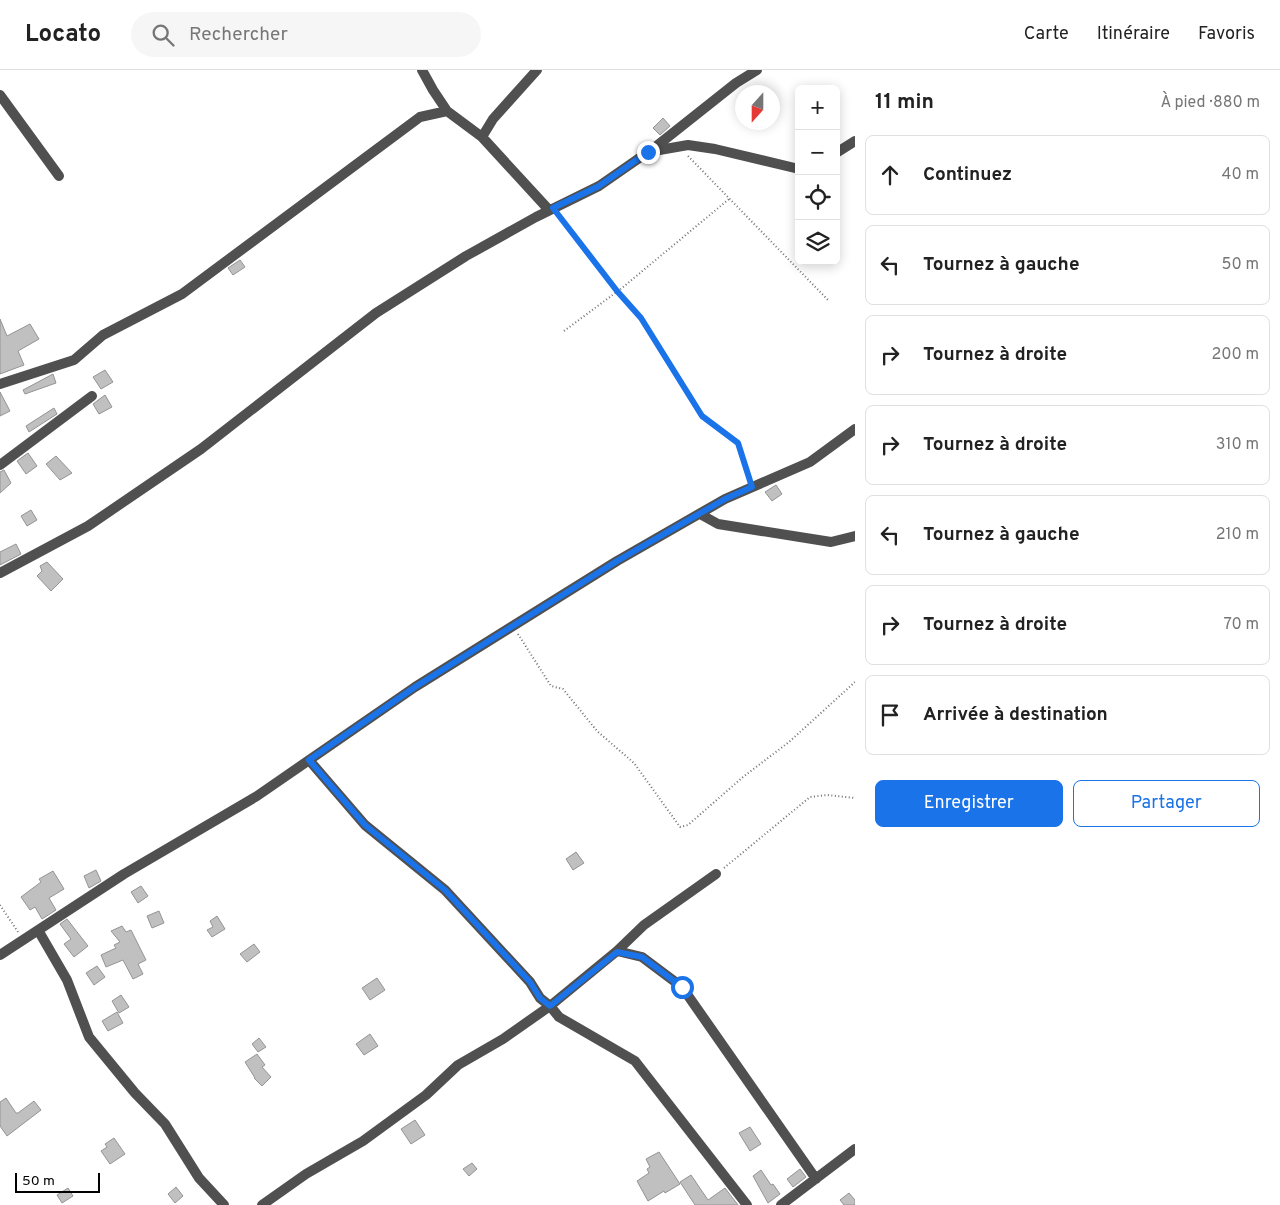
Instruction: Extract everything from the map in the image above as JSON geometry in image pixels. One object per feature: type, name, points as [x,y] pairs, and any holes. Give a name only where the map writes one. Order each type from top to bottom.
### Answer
[{"type":"street","points":[[422,70],[448,111],[482,137],[551,209]]},
{"type":"street","points":[[482,137],[493,119],[536,70]]},
{"type":"street","points":[[0,573],[88,526],[200,449],[376,313],[466,256],[551,209],[599,186],[648,152],[736,83],[757,70]]},
{"type":"street","points":[[0,95],[59,176]]},
{"type":"street","points":[[0,384],[74,360],[103,335],[182,294],[420,117],[448,111]]},
{"type":"street","points":[[840,150],[855,141]]},
{"type":"street","points":[[648,152],[688,145],[715,149],[795,168]]},
{"type":"street","points":[[0,465],[92,396]]},
{"type":"street","points":[[0,955],[124,874],[257,796],[415,687],[617,561],[725,499],[810,462],[855,429]]},
{"type":"street","points":[[700,514],[718,524],[831,542],[855,536]]},
{"type":"street","points":[[309,760],[365,825],[445,890],[530,982],[540,998],[560,1017],[636,1061],[747,1205]]},
{"type":"street","points":[[262,1205],[306,1174],[363,1141],[426,1095],[458,1065],[503,1038],[550,1006],[617,952],[644,925],[716,874]]},
{"type":"street","points":[[38,930],[67,980],[89,1038],[135,1093],[166,1124],[200,1178],[224,1205]]},
{"type":"street","points":[[617,952],[642,957],[682,987],[816,1179]]},
{"type":"street","points":[[781,1205],[855,1149]]},
{"type":"path","points":[[680,146],[828,300]]},
{"type":"path","points":[[564,331],[617,291],[730,199]]},
{"type":"path","points":[[551,209],[641,318],[702,416],[738,443],[752,487]]},
{"type":"path","points":[[513,626],[551,686],[563,689],[598,731],[634,763],[680,827],[688,825],[743,777],[789,742],[855,682]]},
{"type":"path","points":[[716,874],[810,797],[827,794],[855,798]]},
{"type":"path","points":[[0,905],[23,940]]},
{"type":"building","points":[[663,118],[670,126],[660,135],[653,128]]},
{"type":"building","points":[[240,260],[245,267],[233,275],[228,268]]},
{"type":"building","points":[[0,319],[7,336],[30,324],[39,339],[18,351],[24,365],[0,374]]},
{"type":"building","points":[[105,370],[113,382],[101,389],[93,377]]},
{"type":"building","points":[[53,374],[56,383],[25,394],[23,390]]},
{"type":"building","points":[[0,392],[10,411],[0,416]]},
{"type":"building","points":[[105,395],[112,407],[99,414],[93,404]]},
{"type":"building","points":[[54,408],[57,414],[29,432],[26,426]]},
{"type":"building","points":[[28,453],[37,466],[26,474],[17,461]]},
{"type":"building","points":[[56,456],[72,473],[60,480],[46,464]]},
{"type":"building","points":[[4,470],[11,483],[0,493],[0,472]]},
{"type":"building","points":[[776,485],[782,494],[772,501],[765,492]]},
{"type":"building","points":[[31,510],[37,520],[27,526],[21,516]]},
{"type":"building","points":[[16,544],[21,554],[0,565],[0,552]]},
{"type":"building","points":[[47,562],[63,579],[51,591],[37,576],[42,571],[40,566]]},
{"type":"building","points":[[576,852],[584,863],[573,870],[566,859]]},
{"type":"building","points":[[96,870],[101,881],[89,888],[84,876]]},
{"type":"building","points":[[53,871],[64,889],[49,898],[56,910],[42,919],[35,907],[30,910],[21,897],[41,882],[39,879]]},
{"type":"building","points":[[141,886],[148,896],[138,903],[131,892]]},
{"type":"building","points":[[159,911],[164,923],[152,928],[147,916]]},
{"type":"building","points":[[217,916],[225,929],[212,937],[207,930],[213,927],[210,921]]},
{"type":"building","points":[[67,919],[88,946],[74,957],[64,944],[71,939],[60,924]]},
{"type":"building","points":[[122,926],[126,932],[131,930],[146,960],[138,964],[143,974],[133,979],[123,960],[106,967],[101,955],[116,948],[114,945],[120,942],[111,931]]},
{"type":"building","points":[[254,944],[260,952],[247,962],[240,954]]},
{"type":"building","points":[[97,966],[105,977],[94,985],[86,973]]},
{"type":"building","points":[[377,978],[385,990],[370,1000],[362,988]]},
{"type":"building","points":[[121,995],[129,1007],[119,1013],[112,1001]]},
{"type":"building","points":[[117,1012],[123,1023],[108,1031],[102,1021]]},
{"type":"building","points":[[370,1034],[378,1046],[364,1055],[356,1044]]},
{"type":"building","points":[[259,1038],[266,1047],[258,1052],[252,1044]]},
{"type":"building","points":[[257,1054],[265,1065],[262,1067],[271,1077],[262,1086],[254,1078],[245,1062]]},
{"type":"building","points":[[6,1098],[16,1113],[34,1101],[41,1110],[7,1136],[0,1126],[0,1102]]},
{"type":"building","points":[[415,1120],[425,1135],[411,1144],[401,1129]]},
{"type":"building","points":[[750,1127],[761,1144],[750,1151],[739,1133]]},
{"type":"building","points":[[114,1138],[125,1154],[110,1164],[101,1151],[107,1147],[105,1144]]},
{"type":"building","points":[[659,1152],[680,1184],[648,1201],[637,1181],[649,1173],[647,1169],[650,1167],[646,1159]]},
{"type":"building","points":[[472,1163],[477,1169],[469,1176],[463,1169]]},
{"type":"building","points":[[800,1169],[806,1177],[793,1187],[787,1179]]},
{"type":"building","points":[[761,1170],[780,1194],[768,1203],[753,1176]]},
{"type":"building","points":[[691,1175],[708,1200],[725,1188],[738,1205],[695,1205],[680,1182]]},
{"type":"building","points":[[176,1187],[183,1196],[175,1203],[168,1194]]},
{"type":"building","points":[[68,1188],[73,1196],[62,1203],[57,1195]]},
{"type":"building","points":[[849,1193],[855,1200],[855,1205],[844,1205],[840,1200]]},
{"type":"route","points":[[648,152],[599,186],[553,208],[617,291],[641,318],[702,416],[738,443],[752,487],[725,499],[617,561],[415,687],[309,760],[365,825],[445,890],[530,982],[540,998],[550,1006],[617,952],[642,957],[682,987]]}]
